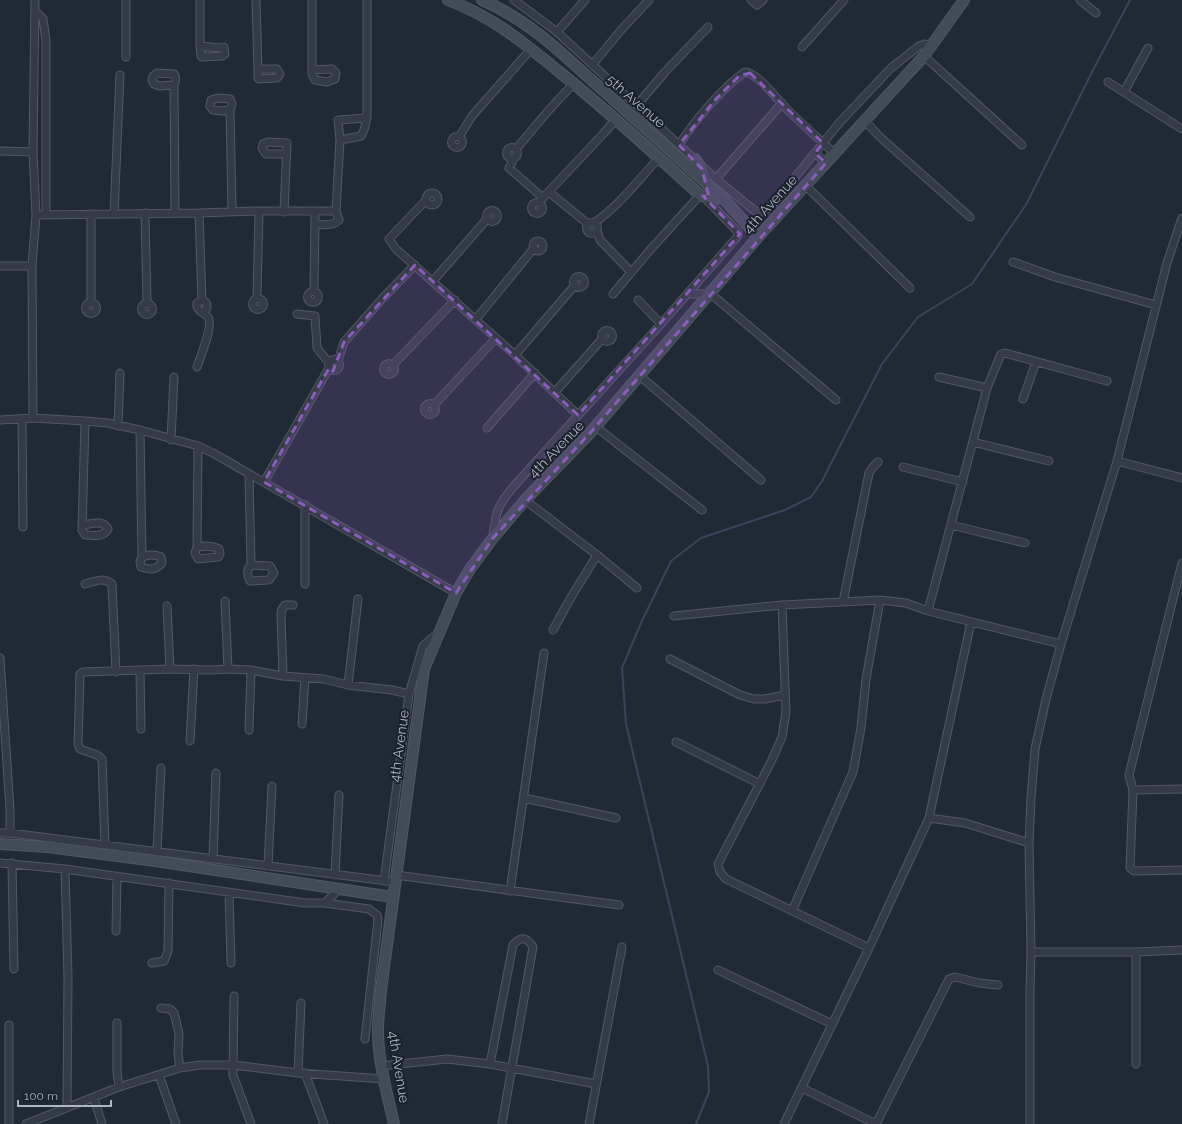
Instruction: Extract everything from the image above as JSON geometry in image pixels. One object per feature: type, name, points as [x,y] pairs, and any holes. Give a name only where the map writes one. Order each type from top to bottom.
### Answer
[{"type":"main road","points":[[448,0],[469,8],[497,23],[616,119],[702,195],[724,199]]},
{"type":"main road","name":"5th Avenue","points":[[482,0],[505,11],[541,36],[724,199],[758,237]]},
{"type":"main road","name":"4th Avenue","points":[[394,1124],[381,1066],[378,1029],[381,990],[391,918],[392,898],[424,669],[456,594],[470,570],[493,538],[525,500],[596,427],[711,294],[758,237],[924,56],[963,1]]},
{"type":"main road","points":[[695,159],[702,169],[706,184]]},
{"type":"main road","points":[[0,844],[48,847],[209,868],[392,898]]},
{"type":"street","points":[[33,418],[32,266],[36,215],[33,152],[35,0]]},
{"type":"street","points":[[126,0],[126,57]]},
{"type":"street","points":[[200,0],[200,46]]},
{"type":"street","points":[[256,0],[258,69]]},
{"type":"street","points":[[312,0],[312,70]]},
{"type":"street","points":[[340,140],[361,136],[367,118],[367,0]]},
{"type":"street","points":[[515,0],[557,32],[593,64],[716,179],[755,211],[761,212],[774,203],[823,142],[891,68],[919,46],[925,44],[931,46]]},
{"type":"street","points":[[557,32],[585,0]]},
{"type":"street","points":[[593,64],[649,0]]},
{"type":"street","points":[[750,0],[757,5],[763,0]]},
{"type":"street","points":[[802,47],[844,0]]},
{"type":"street","points":[[1080,0],[1096,13]]},
{"type":"street","points":[[35,11],[43,19],[46,40],[46,215]]},
{"type":"street","points":[[637,105],[665,72],[708,27]]},
{"type":"street","points":[[1124,92],[1148,48]]},
{"type":"street","points":[[460,137],[472,116],[531,49]]},
{"type":"street","points":[[924,56],[1022,145]]},
{"type":"street","points":[[679,144],[693,124],[715,100],[745,72],[750,73],[773,92],[782,103],[834,153]]},
{"type":"street","points":[[114,214],[120,75]]},
{"type":"street","points":[[1108,82],[1182,129]]},
{"type":"street","points":[[574,84],[558,98],[516,149],[517,156],[514,158],[509,168],[541,200],[604,134],[616,119]]},
{"type":"street","points":[[174,85],[175,213]]},
{"type":"street","points":[[716,179],[782,103]]},
{"type":"street","points":[[230,110],[232,211]]},
{"type":"street","points":[[315,223],[319,225],[336,223],[339,220],[336,211],[340,140],[338,120],[367,118]]},
{"type":"street","points":[[864,120],[880,137],[970,217]]},
{"type":"street","points":[[0,151],[33,152]]},
{"type":"street","points":[[815,153],[826,163]]},
{"type":"street","points":[[284,212],[286,154]]},
{"type":"street","points":[[591,224],[604,216],[617,204],[659,158]]},
{"type":"street","points":[[792,181],[795,198]]},
{"type":"street","points":[[806,186],[910,288]]},
{"type":"street","points":[[549,192],[597,228],[596,231],[600,240],[631,272]]},
{"type":"street","points":[[493,538],[497,512],[504,498],[661,324],[738,236],[738,232],[702,195],[631,272],[613,294]]},
{"type":"street","points":[[426,200],[389,239],[396,249],[476,319],[578,415]]},
{"type":"street","points":[[36,215],[199,213],[232,211],[336,211]]},
{"type":"street","points":[[258,298],[259,211]]},
{"type":"street","points":[[312,211],[315,215],[314,291]]},
{"type":"street","points":[[145,213],[147,303]]},
{"type":"street","points":[[197,367],[208,336],[209,320],[203,313],[207,308],[207,305],[206,302],[202,300],[199,213]]},
{"type":"street","points":[[91,214],[91,303]]},
{"type":"street","points":[[1030,1124],[1031,952],[1029,842],[1035,749],[1046,699],[1061,644],[1117,461],[1167,263],[1182,218]]},
{"type":"street","points":[[433,281],[487,219]]},
{"type":"street","points":[[476,319],[534,248]]},
{"type":"street","points":[[1013,262],[1055,277],[1156,305]]},
{"type":"street","points":[[297,314],[315,316],[317,348],[332,370],[336,370],[338,368],[338,361],[344,342],[382,299],[415,265]]},
{"type":"street","points":[[0,266],[32,266]]},
{"type":"street","points":[[515,355],[575,285]]},
{"type":"street","points":[[687,294],[711,294],[836,400]]},
{"type":"street","points":[[393,365],[455,300]]},
{"type":"street","points":[[638,300],[661,324]]},
{"type":"street","points":[[434,406],[496,338]]},
{"type":"street","points":[[555,392],[602,339]]},
{"type":"street","points":[[928,611],[988,388],[1001,354],[1005,353],[1106,381]]},
{"type":"street","points":[[1023,399],[1036,362]]},
{"type":"street","points":[[264,482],[329,366]]},
{"type":"street","points":[[118,426],[120,372]]},
{"type":"street","points":[[487,428],[535,373]]},
{"type":"street","points":[[640,376],[761,480]]},
{"type":"street","points":[[939,376],[988,388]]},
{"type":"street","points":[[171,440],[174,378]]},
{"type":"street","points":[[0,420],[33,418],[85,421],[140,430],[214,452],[249,474],[456,594]]},
{"type":"street","points":[[22,419],[23,528]]},
{"type":"street","points":[[83,525],[85,421]]},
{"type":"street","name":"4th Avenue","points":[[596,427],[702,510]]},
{"type":"street","points":[[140,430],[142,557]]},
{"type":"street","points":[[973,442],[1049,461]]},
{"type":"street","points":[[197,547],[198,446]]},
{"type":"street","points":[[1117,461],[1182,478]]},
{"type":"street","points":[[844,602],[869,473],[878,462]]},
{"type":"street","points":[[903,467],[962,482]]},
{"type":"street","points":[[249,474],[251,564]]},
{"type":"street","points":[[525,500],[597,555],[637,588]]},
{"type":"street","points":[[305,506],[305,584]]},
{"type":"street","points":[[951,525],[1025,543]]},
{"type":"street","points":[[553,630],[597,555]]},
{"type":"street","points":[[1182,563],[1180,584],[1129,775],[1133,790],[1130,868],[1134,871],[1182,870]]},
{"type":"street","points":[[85,584],[100,579],[108,580],[112,584],[116,672]]},
{"type":"street","points":[[348,685],[358,599]]},
{"type":"street","points":[[674,616],[782,605],[880,600],[901,602],[928,611],[1061,644]]},
{"type":"street","points":[[792,911],[853,772],[861,728],[866,678],[880,600]]},
{"type":"street","points":[[225,601],[228,669]]},
{"type":"street","points":[[283,676],[281,614],[285,606],[294,605]]},
{"type":"street","points":[[782,605],[786,712],[782,737],[760,784],[718,864],[720,872],[726,879],[869,948]]},
{"type":"street","points":[[167,606],[170,669]]},
{"type":"street","points":[[784,1124],[869,948],[929,818],[971,622]]},
{"type":"street","points":[[384,881],[409,694],[423,646],[440,632]]},
{"type":"street","points":[[510,891],[544,653]]},
{"type":"street","points":[[0,658],[10,809],[10,832]]},
{"type":"street","points":[[670,659],[740,695],[754,699],[766,699],[785,695]]},
{"type":"street","points":[[105,845],[102,759],[97,755],[80,749],[78,744],[80,674],[86,672],[170,669],[251,670],[283,676],[324,679],[348,685],[392,690],[409,694]]},
{"type":"street","points":[[190,741],[194,669]]},
{"type":"street","points":[[249,730],[251,670]]},
{"type":"street","points":[[140,671],[141,729]]},
{"type":"street","points":[[302,724],[305,678]]},
{"type":"street","points":[[676,742],[760,784]]},
{"type":"street","points":[[157,852],[161,768]]},
{"type":"street","points":[[213,859],[216,773]]},
{"type":"street","points":[[268,866],[272,786]]},
{"type":"street","points":[[1133,790],[1182,789]]},
{"type":"street","points":[[335,875],[340,795]]},
{"type":"street","points":[[524,798],[616,818]]},
{"type":"street","points":[[929,818],[965,823],[1029,842]]},
{"type":"street","points":[[0,833],[10,832],[384,881],[395,878],[619,905]]},
{"type":"street","points":[[0,863],[65,869],[229,892],[369,909],[377,915],[378,927],[365,1040]]},
{"type":"street","points":[[12,863],[14,969]]},
{"type":"street","points":[[65,869],[68,977],[67,1108]]},
{"type":"street","points":[[116,931],[117,876]]},
{"type":"street","points":[[152,963],[164,961],[168,951],[169,883]]},
{"type":"street","points":[[325,903],[339,889]]},
{"type":"street","points":[[229,892],[231,963]]},
{"type":"street","points":[[490,1064],[513,945],[518,940],[523,938],[530,942],[533,947],[502,1124]]},
{"type":"street","points":[[589,1124],[622,948]]},
{"type":"street","points":[[1031,952],[1136,952],[1182,950]]},
{"type":"street","points":[[1136,952],[1136,1064]]},
{"type":"street","points":[[718,970],[832,1024]]},
{"type":"street","points":[[802,1088],[876,1124],[949,979],[955,977],[979,983],[998,985]]},
{"type":"street","points":[[234,996],[233,1075],[251,1124]]},
{"type":"street","points":[[300,1003],[302,1073],[324,1124]]},
{"type":"street","points":[[161,1008],[170,1010],[174,1013],[179,1033],[178,1054],[180,1068]]},
{"type":"street","points":[[117,1023],[117,1072],[119,1088]]},
{"type":"street","points":[[9,1025],[9,1124]]},
{"type":"street","points":[[381,1066],[447,1059],[490,1064],[596,1084]]},
{"type":"street","points":[[30,1123],[119,1088],[180,1068],[200,1065],[234,1065],[302,1073],[384,1079]]},
{"type":"street","points":[[159,1075],[176,1124]]},
{"type":"street","points":[[94,1098],[102,1124]]},
{"type":"highlighted area","points":[[750,73],[823,143],[815,153],[826,163],[590,433],[493,538],[456,593],[264,482],[329,368],[333,371],[344,342],[415,265],[578,415],[740,234],[703,196],[709,197],[702,169],[679,145],[715,100],[739,76]]},
{"type":"waterway","points":[[696,1124],[709,1092],[708,1066],[626,724],[622,668],[641,623],[671,561],[701,538],[785,510],[811,497],[822,481],[882,364],[918,317],[972,284],[1027,203],[1093,70],[1130,0]]}]
